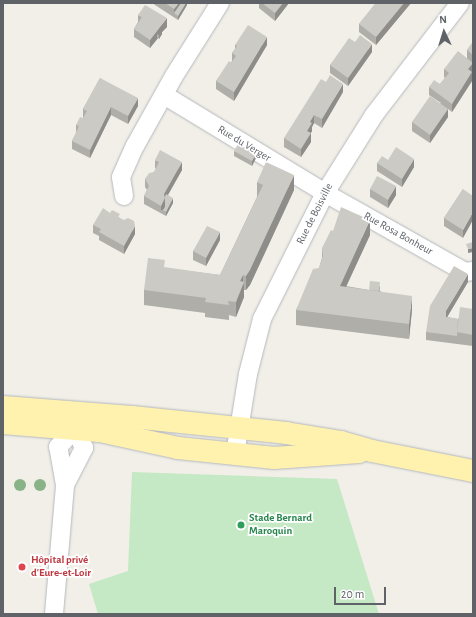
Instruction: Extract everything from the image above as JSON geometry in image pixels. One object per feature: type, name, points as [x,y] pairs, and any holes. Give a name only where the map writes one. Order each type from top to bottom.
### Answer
[{"type":"main road","points":[[3,407],[78,430],[240,427],[341,442],[372,451],[473,471]]},
{"type":"main road","points":[[3,423],[100,431],[178,448],[235,454],[297,458],[372,451]]},
{"type":"street","points":[[124,196],[121,177],[164,95],[220,3]]},
{"type":"street","name":"Rue de Boisville","points":[[235,454],[248,374],[262,319],[325,193],[374,115],[460,3]]},
{"type":"street","name":"Rue du Verger","points":[[164,95],[325,193]]},
{"type":"street","name":"Rue Rosa Bonheur","points":[[325,193],[465,272],[473,271]]},
{"type":"street","points":[[41,427],[58,447],[65,485]]},
{"type":"street","points":[[58,447],[78,430]]},
{"type":"street","points":[[54,614],[65,485],[78,430]]},
{"type":"green space","name":"Stade Bernard Maroquin","points":[[132,472],[337,479],[379,614],[98,614],[89,584],[128,571]]},
{"type":"building","points":[[165,3],[179,3],[174,9]]},
{"type":"building","points":[[181,3],[186,3],[178,16],[174,13]]},
{"type":"building","points":[[262,3],[283,3],[275,13]]},
{"type":"building","points":[[376,3],[404,3],[376,37],[359,24]]},
{"type":"building","points":[[145,5],[167,18],[150,40],[134,29],[142,17],[138,15]]},
{"type":"building","points":[[248,25],[267,37],[234,92],[216,81],[229,61],[231,63],[236,56],[232,53],[237,46],[235,45]]},
{"type":"building","points":[[360,35],[372,44],[348,78],[330,65],[349,38],[355,42]]},
{"type":"building","points":[[473,42],[473,55],[467,50]]},
{"type":"building","points":[[458,51],[473,63],[468,69],[472,72],[452,104],[429,87],[434,80],[440,84],[449,73],[444,69]]},
{"type":"building","points":[[330,75],[343,84],[322,119],[314,115],[310,122],[312,123],[307,131],[311,133],[301,149],[284,138],[321,79],[326,82]]},
{"type":"building","points":[[100,78],[138,98],[128,116],[111,107],[90,150],[72,141],[79,126],[76,125],[80,117],[83,118],[87,111],[83,109]]},
{"type":"building","points":[[430,96],[448,109],[430,135],[412,122]]},
{"type":"building","points":[[238,144],[256,154],[252,161],[234,151]]},
{"type":"building","points":[[396,147],[414,159],[402,179],[377,163],[382,156],[388,160]]},
{"type":"building","points":[[160,150],[182,162],[164,194],[165,198],[161,206],[144,196],[149,186],[145,179],[149,173],[154,172],[159,162],[155,160]]},
{"type":"building","points":[[266,162],[294,175],[250,270],[246,276],[243,275],[240,281],[244,282],[236,302],[228,301],[229,305],[205,302],[206,298],[144,290],[148,258],[165,260],[164,267],[220,275],[263,185],[257,182]]},
{"type":"building","points":[[377,176],[396,186],[388,200],[370,189]]},
{"type":"building","points":[[463,189],[473,196],[473,212],[463,230],[444,218]]},
{"type":"building","points":[[166,194],[173,198],[166,212],[163,210],[165,207]]},
{"type":"building","points":[[341,207],[370,220],[340,286],[412,296],[409,324],[296,310],[313,269],[319,268],[323,256],[322,248],[331,230],[333,231]]},
{"type":"building","points":[[103,208],[110,213],[112,210],[120,214],[118,217],[124,220],[128,218],[134,221],[135,226],[124,246],[99,232],[101,229],[93,225]]},
{"type":"building","points":[[207,226],[220,232],[206,258],[193,251]]},
{"type":"building","points":[[473,242],[473,248],[468,249],[466,244]]},
{"type":"building","points":[[454,266],[468,274],[446,311],[446,317],[458,319],[457,336],[426,332],[430,306]]},
{"type":"building","points":[[370,281],[380,282],[379,291],[369,290]]},
{"type":"building","points":[[460,307],[473,309],[473,335],[457,332]]},
{"type":"place","name":"Stade Bernard Maroquin","points":[[241,525]]},
{"type":"place","name":"Hôpital privé d'Eure-et-Loir","points":[[22,567]]}]
